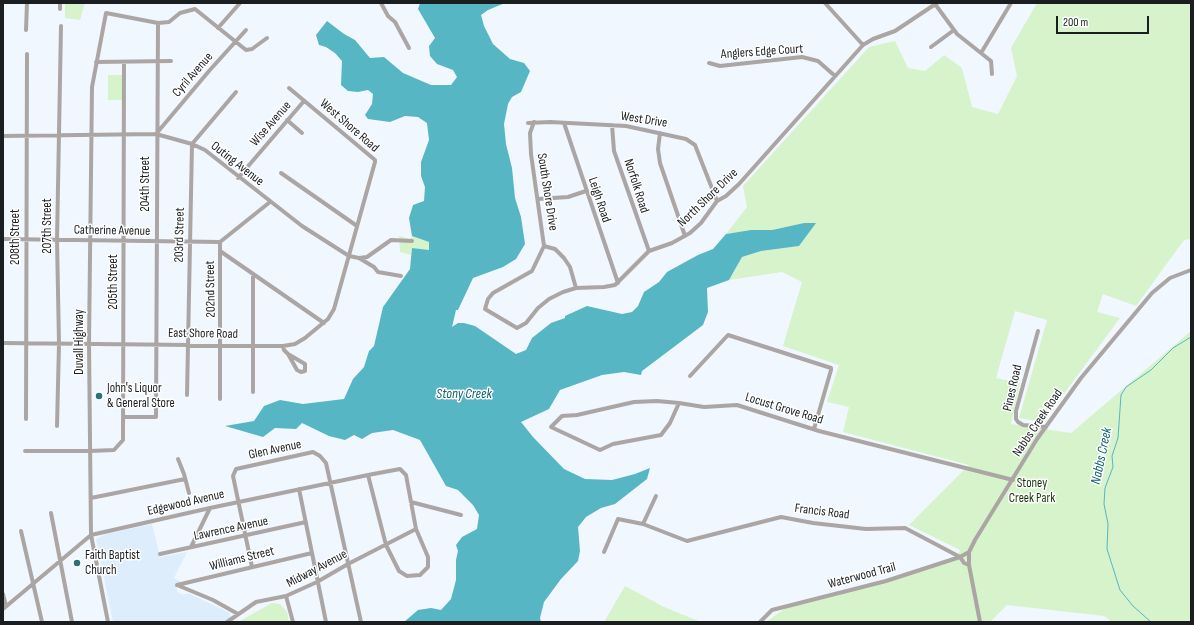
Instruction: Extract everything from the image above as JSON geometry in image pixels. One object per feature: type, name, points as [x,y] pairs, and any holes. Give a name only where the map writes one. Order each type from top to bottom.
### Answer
[{"type":"street","points":[[26,30],[27,3]]},
{"type":"street","points":[[60,3],[60,9]]},
{"type":"street","points":[[218,28],[240,3]]},
{"type":"street","points":[[381,3],[388,16],[395,22],[409,48]]},
{"type":"street","points":[[825,3],[863,45]]},
{"type":"street","points":[[981,53],[1011,3]]},
{"type":"street","points":[[936,4],[954,30],[965,42],[991,61],[992,74]]},
{"type":"street","name":"North Shore Drive","points":[[618,283],[649,251],[672,243],[685,236],[701,223],[717,201],[739,184],[863,45],[873,39],[895,31],[936,4]]},
{"type":"street","points":[[172,61],[96,62],[106,13],[158,23],[169,22],[180,13],[195,9],[246,50],[252,49],[267,38]]},
{"type":"street","name":"204th Street","points":[[124,417],[156,417],[156,62],[158,23]]},
{"type":"street","name":"207th Street","points":[[57,426],[59,344],[57,240],[61,26]]},
{"type":"street","name":"Cyril Avenue","points":[[156,134],[246,30]]},
{"type":"street","points":[[931,47],[954,30]]},
{"type":"street","name":"208th Street","points":[[26,420],[27,54]]},
{"type":"street","name":"Anglers Edge Court","points":[[709,63],[718,66],[802,57],[818,61],[835,76]]},
{"type":"street","name":"Duvall Highway","points":[[96,62],[92,87],[91,136],[89,343],[91,535],[108,622]]},
{"type":"street","name":"205th Street","points":[[25,451],[90,452],[118,448],[123,440],[124,62]]},
{"type":"street","name":"West Shore Road","points":[[289,88],[375,160],[375,165],[349,256]]},
{"type":"street","points":[[192,144],[236,92]]},
{"type":"street","name":"Wise Avenue","points":[[238,178],[304,101]]},
{"type":"street","points":[[287,120],[302,133]]},
{"type":"street","name":"South Shore Drive","points":[[534,122],[530,133],[530,145],[544,246],[532,271],[493,293],[488,299],[485,310],[510,326],[519,328],[526,323],[549,299],[576,288]]},
{"type":"street","name":"West Drive","points":[[528,123],[612,125],[683,138],[694,143],[717,201]]},
{"type":"street","name":"Leigh Road","points":[[564,123],[618,283]]},
{"type":"street","name":"Norfolk Road","points":[[612,125],[614,151],[649,251]]},
{"type":"street","points":[[660,133],[658,149],[660,163],[685,236]]},
{"type":"street","name":"Outing Avenue","points":[[3,136],[124,136],[156,134],[192,144],[205,150],[238,178],[302,226],[349,256],[359,258]]},
{"type":"street","name":"203rd Street","points":[[187,395],[192,144]]},
{"type":"street","points":[[281,173],[357,226]]},
{"type":"street","points":[[538,199],[568,197],[586,191]]},
{"type":"street","name":"202nd Street","points":[[220,399],[220,242],[270,202]]},
{"type":"street","name":"Catherine Avenue","points":[[3,239],[220,242]]},
{"type":"street","points":[[359,258],[367,257],[391,240],[412,241]]},
{"type":"street","points":[[544,246],[555,250],[564,258],[570,268],[576,288],[609,287],[618,283]]},
{"type":"street","points":[[220,251],[324,322]]},
{"type":"street","name":"East Shore Road","points":[[3,343],[188,343],[283,346],[295,344],[331,316],[349,256]]},
{"type":"street","points":[[359,258],[374,267],[378,272],[401,276]]},
{"type":"street","name":"Nabbs Creek Road","points":[[969,552],[1046,427],[1081,378],[1152,293],[1170,278],[1191,270]]},
{"type":"street","points":[[253,274],[253,392]]},
{"type":"street","name":"Pines Road","points":[[1038,331],[1016,411],[1016,419],[1023,425],[1046,427]]},
{"type":"street","points":[[690,376],[728,334],[830,368],[814,430]]},
{"type":"street","points":[[283,346],[284,350],[298,371],[305,371],[307,366],[306,364],[288,354]]},
{"type":"street","name":"Locust Grove Road","points":[[679,403],[670,423],[661,435],[613,444],[600,450],[551,427],[562,416],[577,415],[613,406],[656,401],[679,403],[704,407],[737,405],[814,430],[1013,480]]},
{"type":"street","name":"Glen Avenue","points":[[239,502],[233,476],[236,469],[313,452],[320,456],[326,463],[330,482]]},
{"type":"street","points":[[178,460],[189,493]]},
{"type":"street","name":"Edgewood Avenue","points":[[5,607],[91,535],[330,482],[402,469],[406,474],[411,502]]},
{"type":"street","points":[[368,474],[386,545],[399,571],[407,576],[420,575],[428,567],[428,557],[416,529],[411,502],[461,515]]},
{"type":"street","points":[[91,498],[185,479]]},
{"type":"street","points":[[330,482],[361,622]]},
{"type":"street","points":[[299,489],[326,622]]},
{"type":"street","points":[[643,524],[656,496]]},
{"type":"street","points":[[239,502],[252,567]]},
{"type":"street","points":[[191,547],[210,508]]},
{"type":"street","points":[[51,513],[72,622]]},
{"type":"street","name":"Francis Road","points":[[604,552],[618,519],[643,524],[687,541],[781,517],[812,523],[866,529],[905,528],[960,557]]},
{"type":"street","name":"Lawrence Avenue","points":[[160,554],[306,522]]},
{"type":"street","name":"Midway Avenue","points":[[227,622],[256,602],[286,596],[318,582],[348,564],[416,529]]},
{"type":"street","points":[[21,531],[42,622]]},
{"type":"street","points":[[969,565],[964,563],[960,557],[969,552],[969,565],[980,622]]},
{"type":"street","name":"Williams Street","points":[[238,614],[212,600],[177,585],[312,553]]},
{"type":"street","name":"Waterwood Trail","points":[[760,622],[772,610],[886,581],[960,557]]},
{"type":"street","points":[[3,594],[5,607]]},
{"type":"street","points":[[286,596],[293,622]]},
{"type":"shaded area","points":[[152,524],[160,557],[187,552],[174,578],[181,582],[177,585],[177,591],[182,595],[188,593],[230,613],[230,618],[224,622],[113,622],[96,539],[106,534]]},
{"type":"green space","points":[[65,3],[85,3],[80,20],[65,18]]},
{"type":"green space","name":"Stoney Creek Park","points":[[1037,3],[1191,3],[1191,239],[1184,240],[1136,306],[1103,294],[1097,312],[1120,318],[1043,422],[1019,418],[1047,320],[1015,311],[996,378],[1020,383],[1011,424],[1071,433],[1191,331],[1191,622],[1112,622],[1104,616],[1007,605],[990,622],[766,622],[791,604],[878,582],[957,556],[960,550],[909,525],[969,465],[843,432],[849,407],[827,402],[839,365],[783,346],[802,282],[782,272],[729,280],[742,257],[761,251],[799,246],[815,223],[804,223],[772,230],[751,230],[726,234],[747,207],[743,186],[869,47],[895,41],[908,68],[925,71],[944,55],[962,68],[972,107],[998,114],[1017,76],[1011,48]]},
{"type":"green space","points":[[108,75],[122,75],[122,100],[108,100]]},
{"type":"green space","points":[[399,236],[410,239],[412,236],[429,242],[429,250],[412,248],[411,255],[400,252]]},
{"type":"green space","points":[[625,586],[664,607],[701,622],[604,622]]},
{"type":"green space","points":[[272,603],[280,604],[287,612],[289,622],[238,622]]},
{"type":"water","name":"Stony Creek","points":[[420,3],[505,3],[488,10],[481,15],[484,26],[493,44],[510,59],[524,63],[530,71],[521,92],[512,97],[508,104],[504,124],[506,144],[512,168],[515,198],[521,217],[525,244],[516,259],[503,267],[473,278],[458,310],[456,310],[452,327],[458,323],[475,326],[516,354],[526,350],[532,338],[551,323],[565,318],[565,316],[587,306],[622,314],[632,312],[638,306],[644,292],[659,282],[667,272],[698,255],[713,249],[726,234],[751,230],[772,230],[804,223],[816,223],[799,246],[761,251],[742,257],[729,280],[707,288],[708,312],[703,325],[642,371],[641,375],[624,372],[602,375],[560,390],[549,409],[521,422],[533,437],[564,469],[585,479],[612,480],[635,474],[650,468],[647,479],[615,504],[601,508],[586,517],[578,527],[580,551],[578,561],[561,579],[544,602],[540,618],[541,622],[404,622],[418,610],[431,608],[441,610],[451,599],[456,580],[456,560],[458,551],[456,545],[462,537],[477,529],[479,515],[473,505],[458,490],[446,486],[420,440],[393,430],[372,433],[362,439],[354,435],[345,440],[329,436],[302,423],[296,429],[275,428],[263,437],[225,426],[254,421],[264,406],[280,400],[303,404],[344,399],[353,379],[364,367],[369,351],[374,346],[383,307],[410,269],[412,248],[429,250],[429,242],[412,236],[409,218],[413,205],[424,201],[425,187],[421,176],[421,162],[429,140],[427,123],[418,117],[405,116],[390,122],[368,119],[365,115],[372,104],[373,94],[368,90],[358,92],[348,91],[341,85],[342,61],[335,53],[326,47],[319,45],[316,35],[327,21],[344,34],[355,40],[370,58],[384,57],[403,73],[431,85],[451,85],[457,77],[453,70],[437,64],[430,56],[429,46],[435,38],[418,9]]},
{"type":"waterway","name":"Nabbs Creek","points":[[1151,622],[1133,606],[1120,590],[1107,549],[1108,524],[1104,504],[1105,488],[1113,467],[1112,456],[1118,438],[1121,395],[1126,387],[1151,370],[1173,348],[1191,337]]},
{"type":"place","name":"John's Liquor & General Store","points":[[99,396]]},
{"type":"place","name":"Faith Baptist Church","points":[[77,563]]}]
